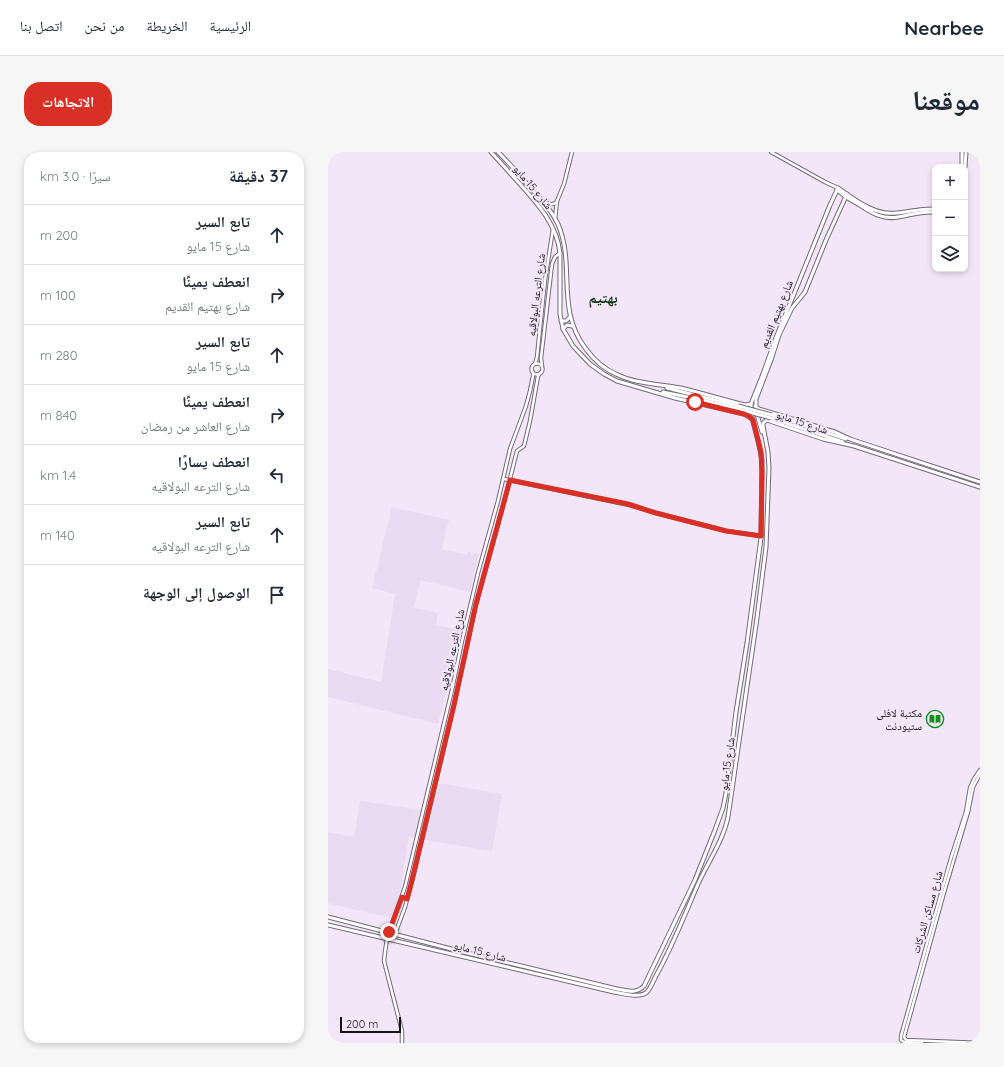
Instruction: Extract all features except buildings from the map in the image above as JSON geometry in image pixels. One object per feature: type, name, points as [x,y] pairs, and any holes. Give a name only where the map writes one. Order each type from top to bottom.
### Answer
[{"type":"main road","name":"شارع 15 مايو","points":[[491,152],[537,203],[545,213],[553,228],[560,253],[562,329],[568,340],[578,352],[600,372],[617,381],[675,398],[744,414],[753,420]]},
{"type":"main road","name":"شارع 15 مايو","points":[[498,152],[543,201],[556,220],[565,246],[567,294],[572,326],[578,339],[595,360],[608,370],[623,378],[681,389],[745,405],[751,404]]},
{"type":"main road","points":[[962,152],[963,164]]},
{"type":"main road","points":[[964,164],[966,152]]},
{"type":"main road","points":[[836,188],[882,217],[892,218],[932,212]]},
{"type":"main road","name":"شارع بهتيم القديم","points":[[761,450],[753,420],[751,404],[765,369],[776,335],[836,188]]},
{"type":"main road","points":[[846,195],[879,212],[892,214],[929,209],[932,210]]},
{"type":"main road","name":"شارع بهتيم القديم","points":[[767,447],[756,414],[755,406],[757,395],[788,314],[805,292],[846,195]]},
{"type":"main road","points":[[561,321],[567,321],[570,317]]},
{"type":"main road","points":[[562,329],[567,325],[572,326]]},
{"type":"main road","points":[[664,386],[673,390],[755,410],[838,437],[850,439]]},
{"type":"main road","points":[[657,392],[702,400],[771,418],[832,438],[848,445]]},
{"type":"main road","points":[[744,414],[747,410],[745,405]]},
{"type":"main road","name":"شارع 15 مايو","points":[[755,406],[769,412],[835,432],[850,439],[980,482]]},
{"type":"main road","points":[[767,420],[764,415],[769,412]]},
{"type":"main road","name":"شارع 15 مايو","points":[[330,925],[614,992],[637,996],[647,992],[664,960],[702,875],[720,842],[726,826],[731,802],[766,540],[769,474],[767,447],[763,426],[764,422],[767,420],[823,439],[848,445],[980,487]]},
{"type":"main road","name":"شارع 15 مايو","points":[[328,917],[617,989],[632,991],[640,990],[648,980],[691,889],[720,817],[726,793],[761,536],[761,450]]},
{"type":"main road","points":[[748,635],[754,636]]},
{"type":"main road","points":[[747,643],[753,644]]},
{"type":"main road","points":[[330,925],[334,922],[332,918]]},
{"type":"main road","points":[[346,922],[344,925],[347,929]]},
{"type":"street","points":[[556,220],[557,201],[564,184],[572,152]]},
{"type":"street","points":[[771,152],[836,188]]},
{"type":"street","points":[[543,201],[554,204],[557,201]]},
{"type":"street","name":"شارع الترعه البولاقيه","points":[[535,364],[537,359],[545,280],[553,228]]},
{"type":"street","name":"شارع الترعه البولاقيه","points":[[542,366],[541,358],[552,262],[560,253]]},
{"type":"street","points":[[535,364],[542,366],[540,373],[536,374],[533,372],[532,367],[535,364]]},
{"type":"street","name":"شارع الترعه البولاقيه","points":[[389,932],[402,897],[443,728],[473,592],[504,479],[510,449],[530,392],[533,372]]},
{"type":"street","name":"شارع الترعه البولاقيه","points":[[395,934],[407,899],[454,705],[476,604],[517,451],[524,446],[538,376],[540,373]]},
{"type":"street","points":[[504,479],[628,504],[656,513],[726,531],[761,536]]},
{"type":"street","points":[[486,542],[492,544]]},
{"type":"street","points":[[972,788],[973,781],[980,770]]},
{"type":"street","points":[[972,788],[980,774]]},
{"type":"street","name":"شارع مساكن الشركات","points":[[903,1039],[943,889],[968,812],[972,788]]},
{"type":"street","points":[[402,897],[407,899]]},
{"type":"street","points":[[388,938],[384,961],[402,1031],[402,1043]]},
{"type":"street","points":[[903,1039],[980,1043]]},
{"type":"street","points":[[903,1039],[904,1042],[922,1043]]},
{"type":"shaded area","points":[[392,507],[449,520],[442,549],[467,555],[468,552],[479,554],[470,592],[421,580],[414,607],[438,613],[436,625],[462,630],[438,724],[328,697],[328,669],[381,682],[395,594],[372,588]]},
{"type":"shaded area","points":[[438,783],[502,794],[492,851],[409,837],[395,919],[328,903],[328,832],[354,837],[360,801],[431,811]]},
{"type":"place","name":"مكتبة لافلى ستيودنت","points":[[935,719]]},
{"type":"district","name":"بهتيم","points":[[603,297]]},
{"type":"route","points":[[389,932],[402,897],[407,899],[410,888],[454,705],[476,604],[510,480],[628,504],[656,513],[726,531],[761,536],[762,460],[761,450],[753,420],[744,414],[695,402]]}]
